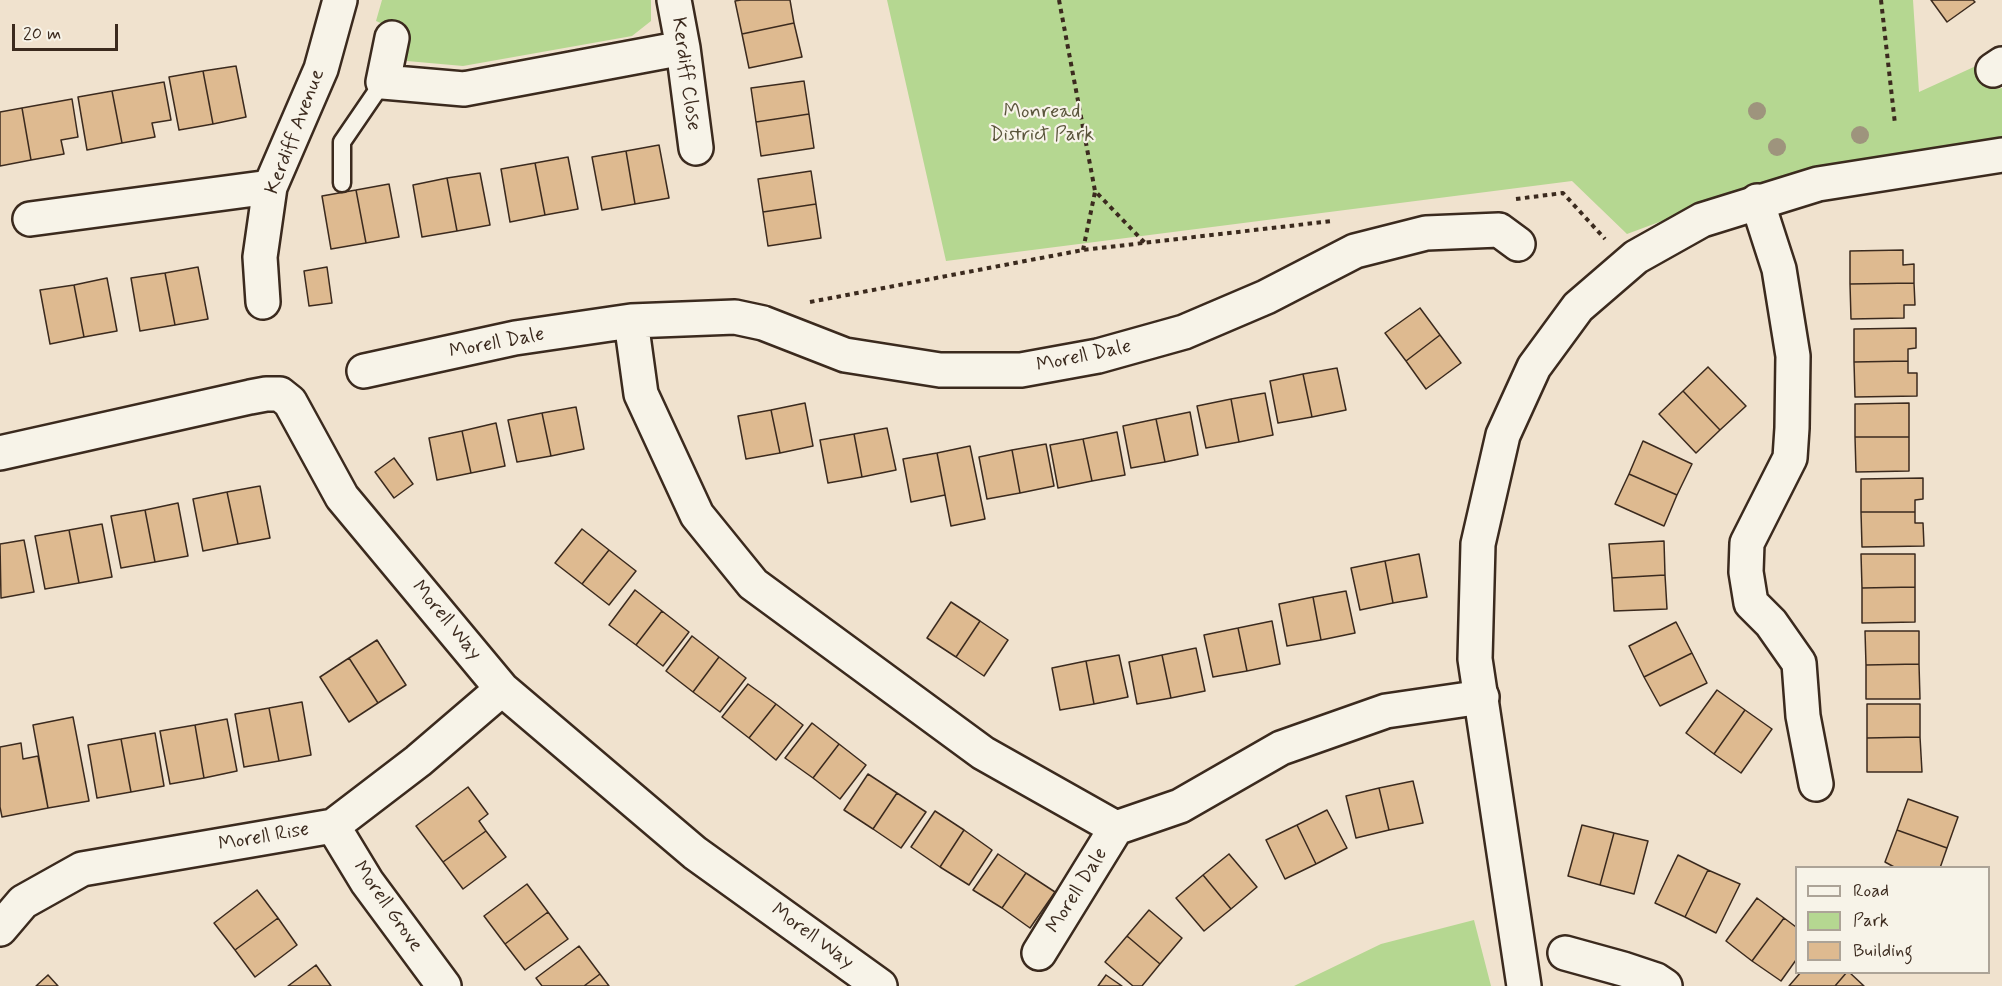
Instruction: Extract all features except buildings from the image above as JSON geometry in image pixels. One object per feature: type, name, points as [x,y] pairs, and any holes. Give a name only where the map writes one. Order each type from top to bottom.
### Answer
[{"type":"street","name":"Kerdiff Avenue","points":[[263,302],[260,257],[270,187],[321,69],[340,0]]},
{"type":"street","name":"Kerdiff Close","points":[[674,0],[683,48],[696,148]]},
{"type":"street","points":[[393,38],[382,82],[464,89],[683,48]]},
{"type":"street","points":[[1524,986],[1475,658],[1478,544],[1503,435],[1534,367],[1578,307],[1636,257],[1702,220],[1757,201],[1818,184],[2002,155]]},
{"type":"street","points":[[30,219],[270,187]]},
{"type":"street","points":[[1757,201],[1779,269],[1793,356],[1792,428],[1790,458],[1747,543],[1746,572],[1751,603],[1771,623],[1799,663],[1803,716],[1816,784]]},
{"type":"street","name":"Morell Dale","points":[[364,371],[515,338],[632,321],[735,317],[763,323],[845,355],[940,370],[1021,370],[1098,356],[1184,332],[1266,297],[1355,251],[1426,232],[1499,230],[1518,244]]},
{"type":"street","name":"Morell Dale","points":[[632,321],[641,394],[697,515],[753,584],[982,753],[1116,828]]},
{"type":"street","name":"Morell Way","points":[[0,453],[258,395],[280,394],[290,402],[342,497],[502,689],[695,853],[880,986]]},
{"type":"street","name":"Morell Rise","points":[[0,929],[23,902],[82,869],[333,826],[418,761],[502,689]]},
{"type":"street","name":"Morell Dale","points":[[1039,953],[1116,828],[1180,806],[1281,748],[1386,711],[1482,697]]},
{"type":"street","name":"Morell Grove","points":[[333,826],[367,882],[444,986]]},
{"type":"street","points":[[1565,953],[1620,977],[1656,980],[1665,986]]},
{"type":"lane","points":[[342,183],[342,141],[382,82]]},
{"type":"path","points":[[1059,0],[1095,191],[1083,250]]},
{"type":"path","points":[[1881,0],[1895,124]]},
{"type":"path","points":[[1095,191],[1146,244]]},
{"type":"path","points":[[1515,199],[1563,193],[1609,243]]},
{"type":"path","points":[[763,323],[772,310],[1083,250],[1336,221]]},
{"type":"green space","points":[[382,0],[651,0],[651,21],[632,36],[463,66],[407,61],[406,34],[376,21]]},
{"type":"green space","name":"Monread District Park","points":[[887,0],[1913,0],[1919,92],[1976,66],[1996,89],[2002,88],[2002,139],[1769,181],[1627,234],[1572,181],[946,261]]},
{"type":"green space","points":[[1474,920],[1491,986],[1294,986],[1381,944]]}]
